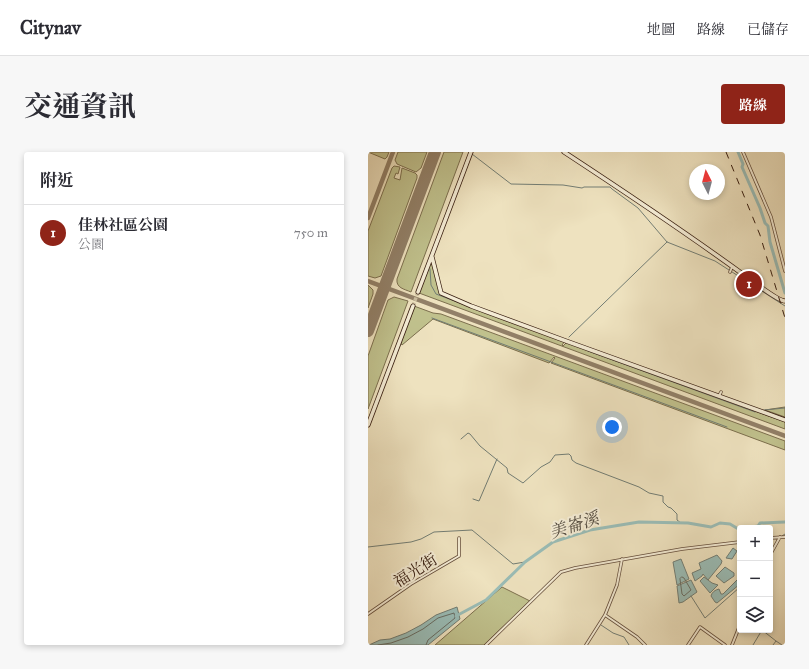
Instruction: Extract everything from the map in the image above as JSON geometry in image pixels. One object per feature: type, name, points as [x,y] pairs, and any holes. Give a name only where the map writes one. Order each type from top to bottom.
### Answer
[{"type":"street","points":[[418,292],[471,152]]},
{"type":"street","points":[[564,152],[690,236],[762,288],[782,301],[785,301]]},
{"type":"street","points":[[744,152],[770,217],[785,271]]},
{"type":"street","points":[[432,257],[441,293],[515,322],[785,420]]},
{"type":"street","points":[[730,272],[732,266]]},
{"type":"street","points":[[368,425],[413,306]]},
{"type":"street","points":[[719,396],[721,392]]},
{"type":"street","points":[[773,550],[780,537]]},
{"type":"street","points":[[773,538],[785,537]]},
{"type":"street","name":"福光街","points":[[368,614],[411,584],[459,556],[459,538]]},
{"type":"street","points":[[486,645],[561,572],[622,559],[682,549],[737,542]]},
{"type":"street","points":[[586,645],[605,614],[617,585],[622,559]]},
{"type":"street","points":[[605,614],[637,637],[645,645]]},
{"type":"street","points":[[688,645],[700,627],[725,645]]},
{"type":"street","points":[[732,645],[737,632]]},
{"type":"green space","points":[[368,152],[389,152],[385,159]]},
{"type":"green space","points":[[398,152],[427,152],[421,168],[416,172],[397,164],[395,160]]},
{"type":"green space","points":[[444,152],[463,152],[411,292],[399,286],[397,279]]},
{"type":"green space","points":[[394,166],[400,167],[398,174],[396,173],[394,178],[400,180],[402,168],[415,173],[417,178],[381,276],[375,278],[368,276],[368,231]]},
{"type":"green space","points":[[430,264],[432,264],[443,296],[565,341],[562,345],[563,346],[567,342],[785,422],[785,429],[419,293]]},
{"type":"green space","points":[[368,285],[373,290],[373,294],[368,308]]},
{"type":"green space","points":[[394,297],[408,301],[368,409],[368,356],[388,300]]},
{"type":"green space","points":[[414,306],[433,313],[441,314],[785,441],[785,450],[551,363],[555,358],[554,357],[549,363],[433,319],[402,345],[400,342]]},
{"type":"green space","points":[[785,407],[785,417],[765,410]]},
{"type":"green space","points":[[502,587],[530,601],[484,645],[435,645]]},
{"type":"water","points":[[733,548],[737,551],[732,559],[726,558]]},
{"type":"water","points":[[717,555],[722,561],[721,564],[708,580],[703,574],[695,581],[692,573],[701,569],[699,563]]},
{"type":"water","points":[[681,559],[689,579],[677,585],[673,562]]},
{"type":"water","points":[[725,567],[734,573],[734,576],[724,583],[716,576]]},
{"type":"water","points":[[704,577],[712,583],[718,585],[710,593],[700,581]]},
{"type":"water","points":[[691,580],[697,592],[683,602],[679,603],[677,586]]},
{"type":"water","points":[[737,580],[737,586],[717,603],[711,596],[713,592],[719,589],[721,594],[723,594]]},
{"type":"water","points":[[457,607],[460,619],[428,645],[369,645],[380,640],[390,639],[406,633],[436,615]]},
{"type":"waterway","points":[[738,152],[743,164],[742,167],[765,223],[768,226],[770,242],[785,293]]},
{"type":"waterway","points":[[472,154],[511,184],[563,185],[582,188],[610,187],[638,208],[667,242],[715,261],[785,306]]},
{"type":"waterway","points":[[569,337],[667,242]]},
{"type":"waterway","points":[[430,269],[431,285],[436,294],[502,319]]},
{"type":"waterway","points":[[432,318],[727,427]]},
{"type":"waterway","points":[[588,351],[755,412]]},
{"type":"waterway","points":[[764,410],[785,408]]},
{"type":"waterway","points":[[461,439],[468,433],[470,434],[480,446],[507,468],[508,473],[523,483],[541,467],[550,462],[555,455],[569,454],[572,460],[576,463],[639,487],[649,493],[663,496],[663,502],[677,514],[677,520],[681,523]]},
{"type":"waterway","points":[[473,499],[479,501],[497,459]]},
{"type":"waterway","name":"美崙溪","points":[[456,616],[486,600],[525,562],[553,542],[590,530],[639,522],[688,523],[711,527],[720,523],[730,524],[737,528]]},
{"type":"waterway","name":"美崙溪","points":[[759,525],[760,523],[785,522]]},
{"type":"waterway","points":[[368,547],[411,542],[421,539],[434,532],[472,530],[513,564],[525,562]]},
{"type":"waterway","points":[[691,596],[705,618],[737,590]]},
{"type":"waterway","points":[[601,625],[613,633],[624,637],[629,645]]},
{"type":"waterway","points":[[753,645],[762,630],[776,641]]},
{"type":"waterway","points":[[773,645],[776,641],[782,645]]},
{"type":"taxiway","points":[[368,218],[393,152]]},
{"type":"taxiway","points":[[368,281],[785,436]]},
{"type":"runway","points":[[368,331],[435,152]]},
{"type":"tunnel","points":[[413,306],[418,292]]},
{"type":"railway","points":[[726,152],[760,235],[785,318]]},
{"type":"place","name":"佳林社區公園","points":[[749,284]]}]
